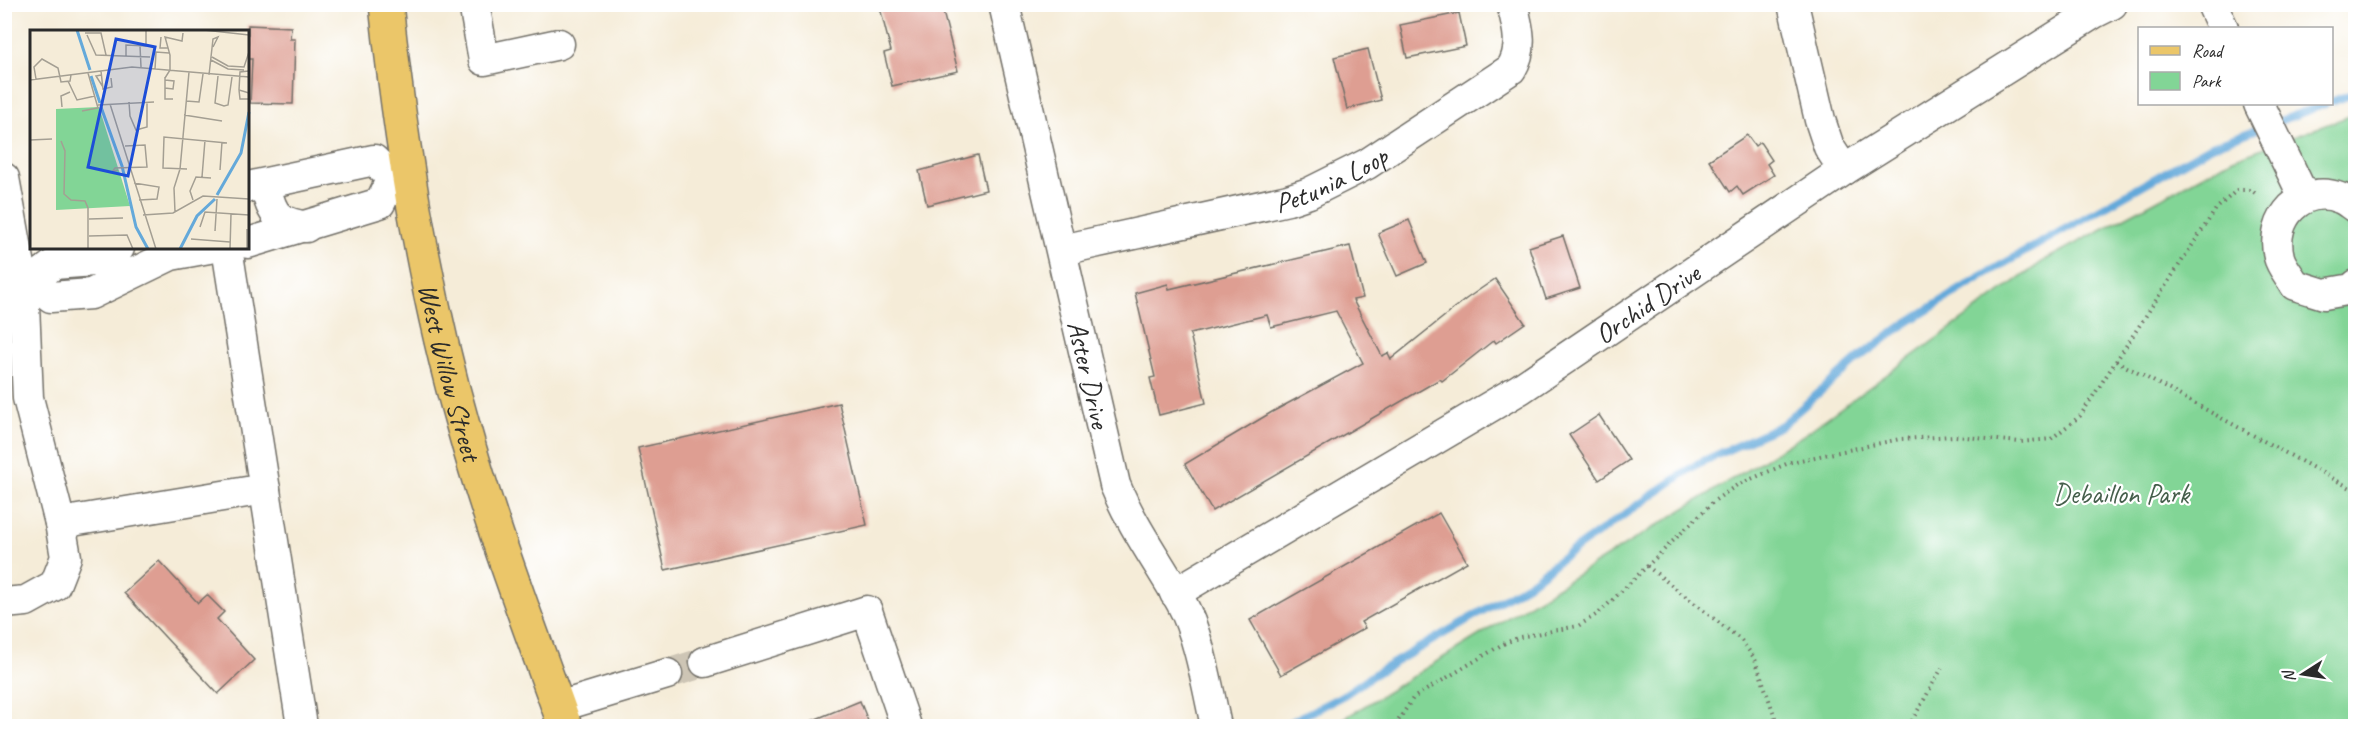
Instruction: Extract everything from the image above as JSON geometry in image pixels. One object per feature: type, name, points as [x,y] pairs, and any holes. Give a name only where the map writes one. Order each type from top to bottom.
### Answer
[{"type":"main road","name":"West Willow Street","points":[[386,4],[400,176],[464,429],[492,521],[561,717]]},
{"type":"street","points":[[474,4],[484,60],[559,44]]},
{"type":"street","name":"Aster Drive","points":[[1004,4],[1115,485],[1123,506],[1182,603],[1192,630],[1216,726]]},
{"type":"street","name":"Petunia Loop","points":[[1062,250],[1288,200],[1309,193],[1367,164],[1511,69],[1519,50],[1518,27],[1512,4]]},
{"type":"street","points":[[1793,4],[1820,120],[1830,147],[1844,170]]},
{"type":"street","name":"Orchid Drive","points":[[1175,593],[1520,388],[1844,170],[2084,19],[2112,4]]},
{"type":"street","points":[[2212,4],[2223,27]]},
{"type":"street","points":[[2260,106],[2304,197]]},
{"type":"street","points":[[249,243],[306,227],[380,203],[400,176],[374,160],[261,185],[267,192],[270,208],[284,222],[306,227]]},
{"type":"street","points":[[4,603],[26,601],[55,585],[66,557],[60,523],[28,398],[28,281],[5,178],[30,178]]},
{"type":"street","points":[[2355,208],[2342,198],[2325,194],[2304,197],[2287,210],[2277,231],[2279,258],[2295,285],[2324,294],[2352,289],[2355,285]]},
{"type":"street","points":[[28,281],[54,264],[94,261],[117,249]]},
{"type":"street","points":[[28,281],[51,297],[91,294],[171,255],[204,249]]},
{"type":"street","points":[[227,249],[302,726]]},
{"type":"street","points":[[60,523],[265,489]]},
{"type":"street","points":[[705,662],[867,611],[906,726]]},
{"type":"street","points":[[561,717],[667,674]]},
{"type":"path","points":[[1398,726],[1398,721],[1413,698],[1503,644],[1520,638],[1578,626],[1599,613],[1714,501],[1737,485],[1791,462],[1900,439],[1955,436],[2020,442],[2051,439],[2080,416],[2216,209],[2237,190],[2251,190],[2255,193]]},
{"type":"path","points":[[2116,361],[2355,491]]},
{"type":"path","points":[[1647,566],[1741,640],[1755,659],[1778,726]]},
{"type":"path","points":[[1909,726],[1942,668]]},
{"type":"green space","name":"Debaillon Park","points":[[2355,114],[2355,726],[1332,726],[1802,436],[2045,260],[2233,159]]},
{"type":"building","points":[[879,4],[941,4],[958,71],[892,86],[884,53],[891,51]]},
{"type":"building","points":[[1459,13],[1466,46],[1407,58],[1400,25]]},
{"type":"building","points":[[248,25],[291,27],[290,39],[295,39],[293,104],[250,103],[252,59],[249,59]]},
{"type":"building","points":[[1368,49],[1381,100],[1347,109],[1334,57]]},
{"type":"building","points":[[1747,135],[1755,146],[1760,142],[1772,160],[1767,164],[1774,175],[1743,195],[1737,186],[1730,192],[1709,160]]},
{"type":"building","points":[[978,155],[986,190],[927,205],[919,171]]},
{"type":"building","points":[[1409,220],[1427,263],[1397,276],[1378,233]]},
{"type":"building","points":[[1563,236],[1580,288],[1546,299],[1529,247]]},
{"type":"building","points":[[1350,246],[1363,298],[1353,300],[1382,356],[1388,353],[1391,359],[1466,299],[1495,279],[1525,323],[1496,343],[1494,340],[1442,381],[1440,379],[1212,511],[1185,464],[1272,412],[1363,363],[1336,311],[1271,327],[1267,315],[1190,334],[1206,403],[1159,415],[1150,378],[1155,377],[1135,293],[1168,284],[1169,289]]},
{"type":"building","points":[[839,403],[867,525],[665,570],[638,448]]},
{"type":"building","points":[[1599,415],[1629,460],[1599,480],[1569,435]]},
{"type":"building","points":[[1439,513],[1467,562],[1361,622],[1365,628],[1281,675],[1250,620]]},
{"type":"building","points":[[159,561],[198,603],[207,595],[224,612],[217,619],[254,660],[218,694],[124,593]]},
{"type":"building","points":[[860,701],[870,726],[799,726]]},
{"type":"waterway","points":[[2333,101],[2356,93]]},
{"type":"waterway","points":[[1283,726],[1344,695],[1373,675],[1527,585],[1697,464],[1782,425],[1861,356],[1905,324],[1982,276],[2212,146],[2322,105]]},
{"type":"tunnel","points":[[667,674],[705,662]]}]
